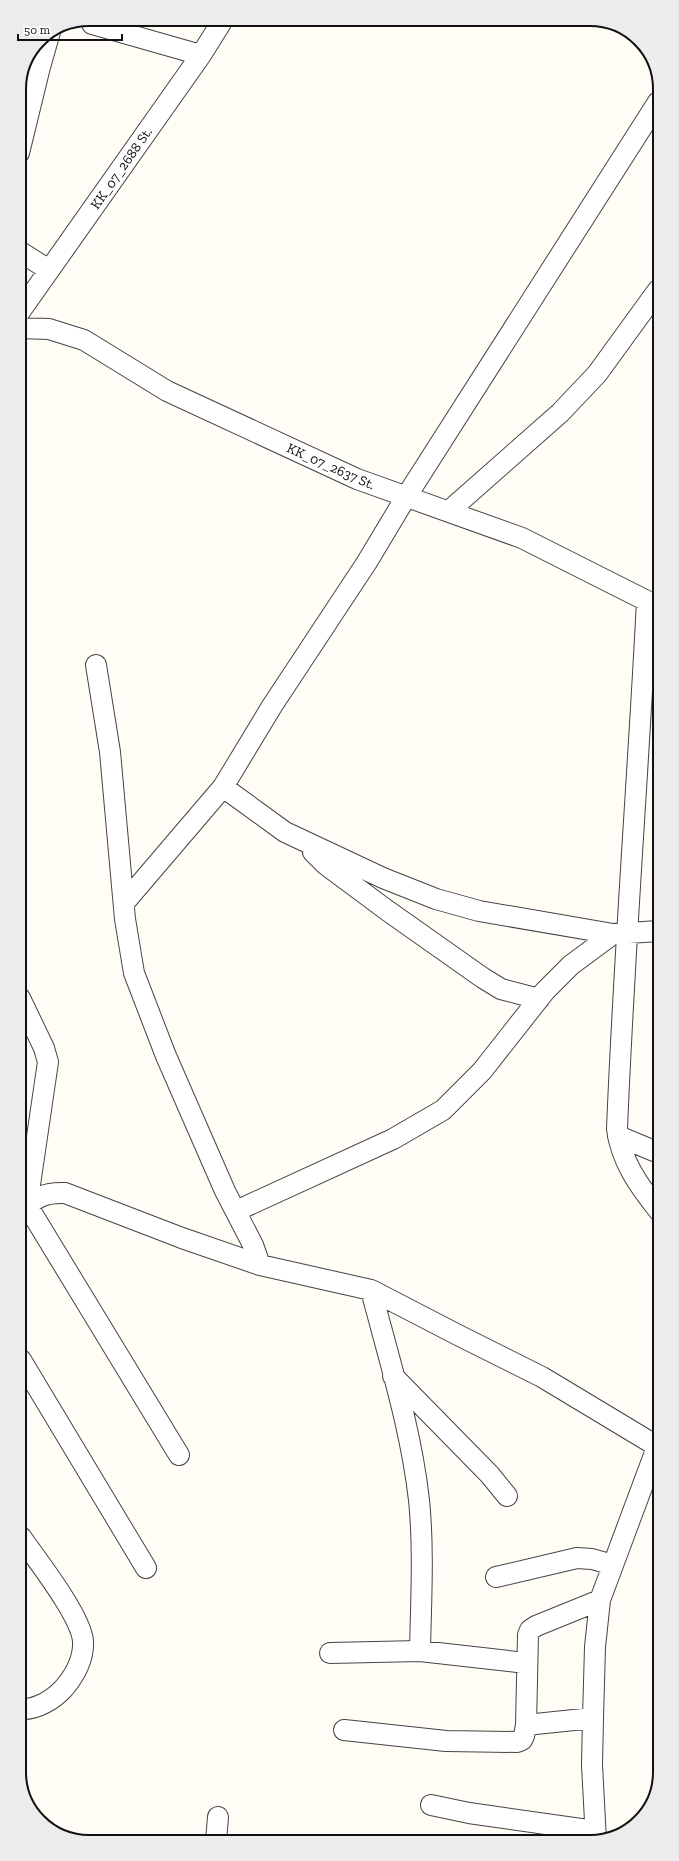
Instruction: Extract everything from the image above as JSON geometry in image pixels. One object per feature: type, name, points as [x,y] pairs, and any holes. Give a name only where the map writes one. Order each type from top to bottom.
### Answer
[{"type":"street","points":[[106,26],[135,30],[201,55]]},
{"type":"street","name":"KK_07_2688 St.","points":[[26,303],[201,55],[219,26]]},
{"type":"street","points":[[26,112],[34,65],[43,47]]},
{"type":"street","points":[[124,903],[223,787],[272,706],[367,562],[406,496],[653,110]]},
{"type":"street","points":[[26,255],[49,270]]},
{"type":"street","points":[[449,511],[560,412],[597,374],[653,297]]},
{"type":"street","name":"KK_07_2637 St.","points":[[26,328],[49,329],[84,340],[167,391],[357,480],[449,511],[522,538],[652,603]]},
{"type":"street","points":[[652,603],[652,639],[620,934],[622,993],[618,1136],[619,1147],[628,1166],[653,1201]]},
{"type":"street","points":[[96,665],[110,752],[124,903],[134,973],[166,1056],[225,1190],[253,1244],[260,1265]]},
{"type":"street","points":[[223,787],[285,832],[383,878],[436,899],[479,911],[620,934],[653,931]]},
{"type":"street","points":[[306,842],[326,865],[483,978],[502,989],[539,1000]]},
{"type":"street","points":[[236,1211],[393,1139],[442,1110],[482,1071],[539,1000],[571,965],[620,934]]},
{"type":"street","points":[[26,1010],[44,1048],[48,1062],[26,1195]]},
{"type":"street","points":[[618,1136],[653,1151]]},
{"type":"street","points":[[26,1206],[41,1196],[52,1193],[65,1193],[182,1238],[260,1265],[371,1290],[542,1377],[653,1442]]},
{"type":"street","points":[[26,1210],[180,1455]]},
{"type":"street","points":[[371,1290],[412,1454],[419,1500],[422,1545],[420,1651]]},
{"type":"street","points":[[26,1368],[146,1568]]},
{"type":"street","points":[[393,1375],[490,1475],[507,1496]]},
{"type":"street","points":[[596,1834],[592,1765],[595,1647],[600,1600],[653,1460]]},
{"type":"street","points":[[26,1543],[72,1611],[83,1641],[80,1663],[73,1678],[58,1694],[40,1706],[26,1708]]},
{"type":"street","points":[[496,1577],[577,1558],[592,1559],[612,1565]]},
{"type":"street","points":[[344,1730],[446,1741],[517,1742],[522,1740],[526,1725],[526,1663],[528,1636],[530,1630],[536,1626],[600,1600]]},
{"type":"street","points":[[330,1653],[420,1651],[526,1663]]},
{"type":"street","points":[[526,1725],[593,1718]]},
{"type":"street","points":[[431,1805],[593,1835]]},
{"type":"street","points":[[216,1835],[218,1817]]}]
